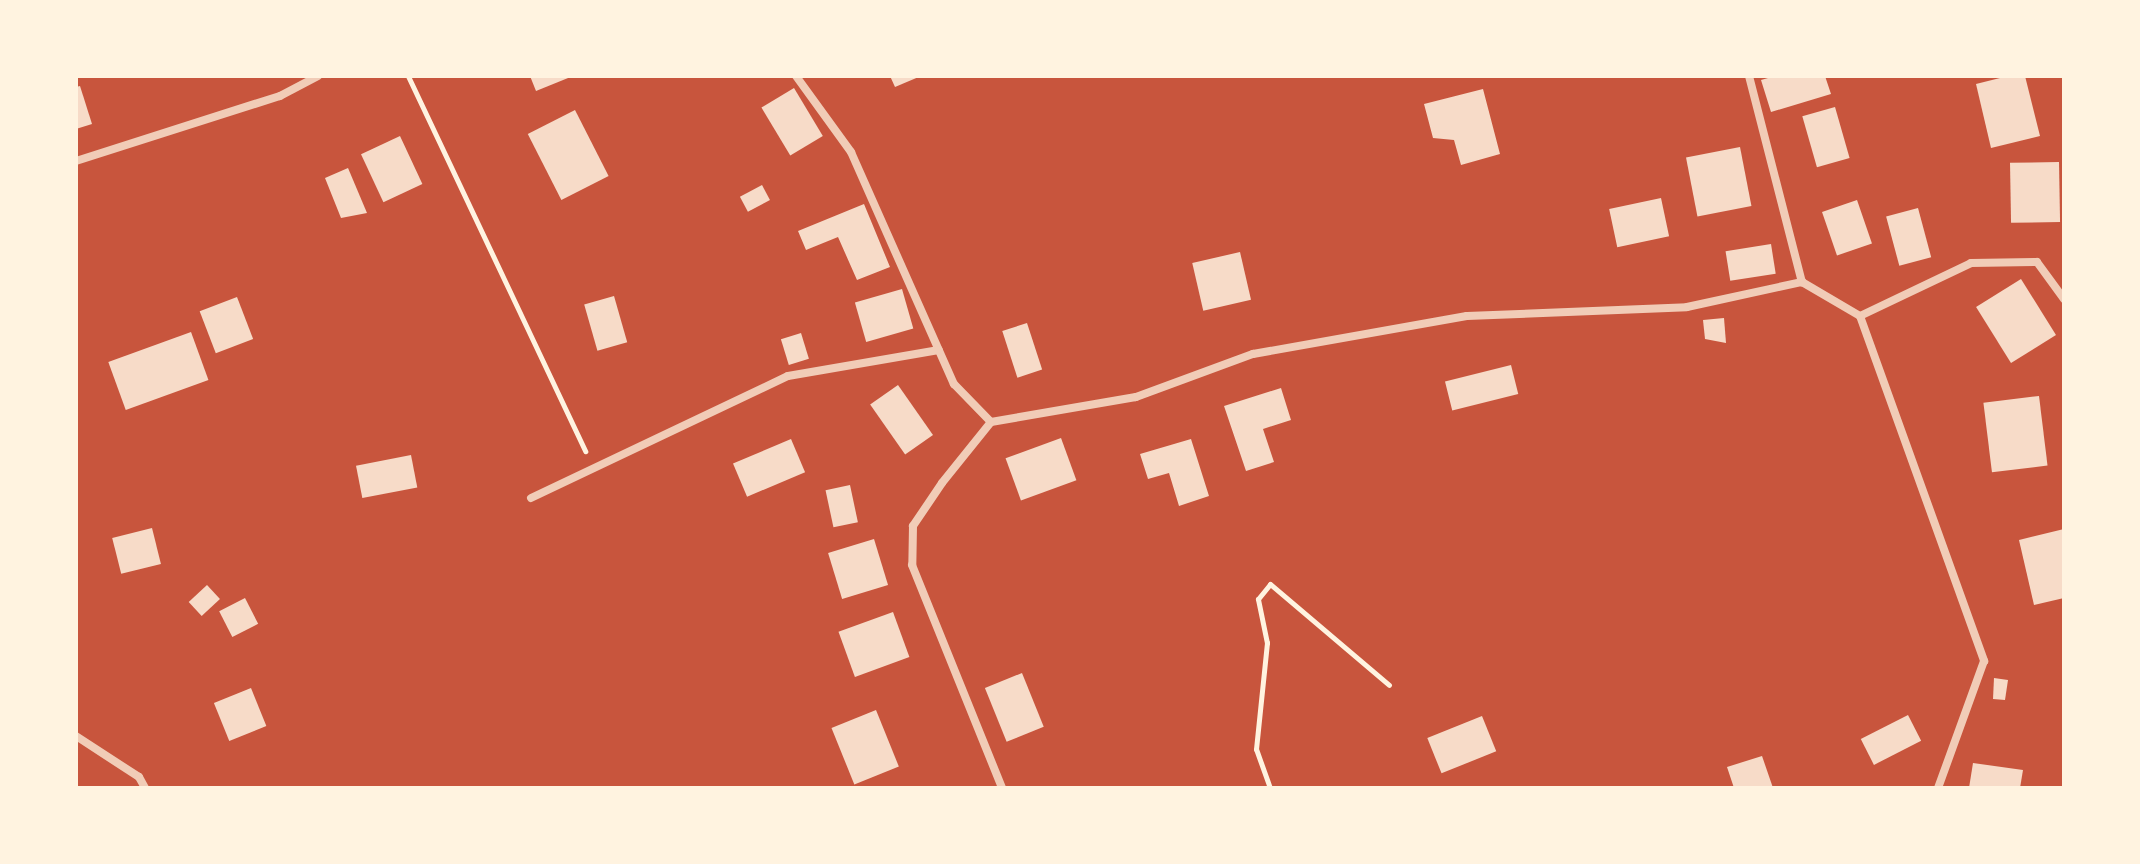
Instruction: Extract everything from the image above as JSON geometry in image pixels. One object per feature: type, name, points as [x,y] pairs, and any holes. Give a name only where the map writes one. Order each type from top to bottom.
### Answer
[{"type":"street","points":[[76,161],[280,96],[318,76]]},
{"type":"street","points":[[796,76],[851,152],[954,384],[991,422]]},
{"type":"street","points":[[1749,76],[1802,282]]},
{"type":"street","points":[[1860,316],[1971,263],[2037,262],[2064,299]]},
{"type":"street","points":[[1002,788],[912,565],[913,526],[991,422],[1136,397],[1253,354],[1451,319],[1687,307],[1802,282],[1860,316],[1984,661],[1938,788]]},
{"type":"street","points":[[531,498],[788,376],[939,350]]},
{"type":"street","points":[[76,736],[139,777],[145,788]]},
{"type":"path","points":[[408,76],[529,338],[594,468]]},
{"type":"path","points":[[1270,788],[1256,749],[1267,643],[1258,599],[1270,584],[1389,685]]},
{"type":"building","points":[[530,76],[573,76],[536,91]]},
{"type":"building","points":[[890,76],[921,76],[895,87]]},
{"type":"building","points":[[1775,76],[1825,76],[1831,94],[1771,112],[1761,80]]},
{"type":"building","points":[[2008,76],[2025,76],[2040,136],[1991,148],[1976,84]]},
{"type":"building","points":[[80,86],[92,124],[76,129],[76,87]]},
{"type":"building","points":[[794,88],[823,136],[790,156],[761,108]]},
{"type":"building","points":[[1483,89],[1500,154],[1461,165],[1454,140],[1433,138],[1424,104]]},
{"type":"building","points":[[1835,107],[1850,158],[1817,167],[1802,116]]},
{"type":"building","points":[[575,110],[609,176],[561,200],[528,134]]},
{"type":"building","points":[[400,136],[422,184],[383,202],[361,154]]},
{"type":"building","points":[[1740,147],[1751,206],[1697,216],[1686,157]]},
{"type":"building","points":[[2059,162],[2060,222],[2011,223],[2010,163]]},
{"type":"building","points":[[348,168],[367,213],[341,218],[325,178]]},
{"type":"building","points":[[762,185],[770,200],[748,212],[740,197]]},
{"type":"building","points":[[1661,198],[1669,236],[1617,247],[1609,209]]},
{"type":"building","points":[[1857,200],[1872,243],[1837,256],[1822,212]]},
{"type":"building","points":[[864,204],[890,267],[857,280],[838,237],[806,250],[798,231]]},
{"type":"building","points":[[1918,208],[1931,257],[1899,266],[1886,217]]},
{"type":"building","points":[[1771,244],[1776,274],[1730,281],[1726,251]]},
{"type":"building","points":[[1240,252],[1251,300],[1203,311],[1192,263]]},
{"type":"building","points":[[2021,279],[2056,335],[2011,363],[1976,307]]},
{"type":"building","points":[[902,289],[913,328],[866,342],[855,303]]},
{"type":"building","points":[[614,296],[627,342],[597,351],[584,305]]},
{"type":"building","points":[[237,297],[253,339],[216,353],[200,311]]},
{"type":"building","points":[[1724,318],[1726,343],[1705,339],[1703,320]]},
{"type":"building","points":[[1027,323],[1042,370],[1017,378],[1002,331]]},
{"type":"building","points":[[191,332],[208,380],[126,410],[108,362]]},
{"type":"building","points":[[801,333],[809,359],[789,365],[781,339]]},
{"type":"building","points":[[1511,365],[1518,394],[1452,411],[1445,381]]},
{"type":"building","points":[[898,385],[933,435],[905,454],[870,405]]},
{"type":"building","points":[[1281,388],[1291,420],[1263,429],[1274,462],[1246,471],[1224,406]]},
{"type":"building","points":[[2039,396],[2048,465],[1992,472],[1983,403]]},
{"type":"building","points":[[1061,438],[1076,480],[1021,500],[1006,458]]},
{"type":"building","points":[[791,439],[805,472],[747,497],[733,464]]},
{"type":"building","points":[[1191,439],[1209,496],[1179,506],[1169,473],[1148,479],[1140,454]]},
{"type":"building","points":[[411,455],[417,487],[362,498],[356,466]]},
{"type":"building","points":[[850,485],[858,522],[833,527],[826,490]]},
{"type":"building","points":[[152,528],[161,564],[121,574],[112,538]]},
{"type":"building","points":[[2064,529],[2064,598],[2034,605],[2019,540]]},
{"type":"building","points":[[874,539],[888,585],[842,599],[828,553]]},
{"type":"building","points":[[207,585],[220,599],[202,616],[189,602]]},
{"type":"building","points":[[245,598],[258,624],[232,637],[219,611]]},
{"type":"building","points":[[893,612],[909,657],[855,677],[838,632]]},
{"type":"building","points":[[1022,673],[1044,727],[1007,742],[985,688]]},
{"type":"building","points":[[1994,678],[2008,680],[2005,700],[1993,699]]},
{"type":"building","points":[[251,688],[266,726],[229,741],[214,703]]},
{"type":"building","points":[[876,710],[899,767],[854,785],[831,728]]},
{"type":"building","points":[[1908,715],[1921,741],[1874,765],[1861,739]]},
{"type":"building","points":[[1482,716],[1496,751],[1442,773],[1427,738]]},
{"type":"building","points":[[1762,756],[1773,788],[1734,788],[1727,767]]},
{"type":"building","points":[[1973,763],[2023,770],[2020,788],[1969,788]]}]
